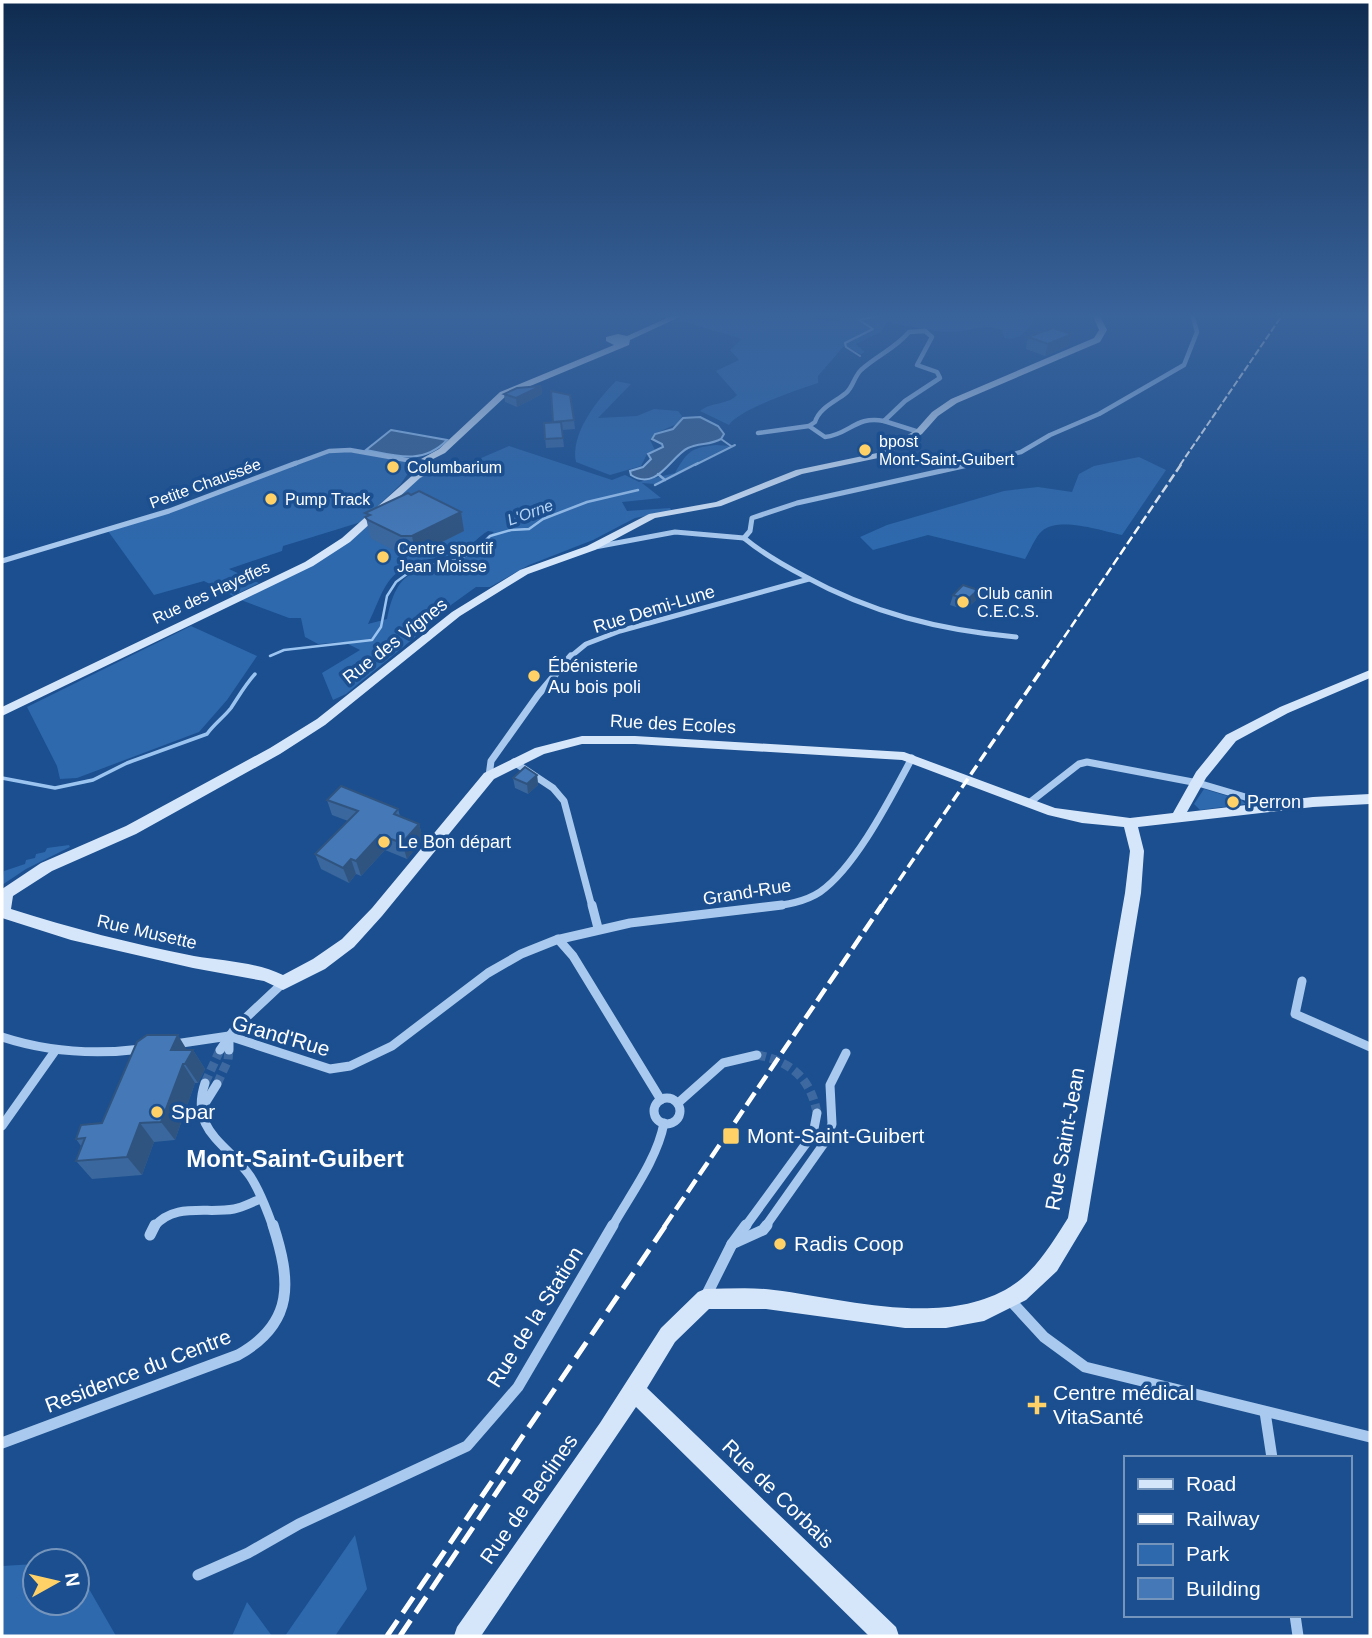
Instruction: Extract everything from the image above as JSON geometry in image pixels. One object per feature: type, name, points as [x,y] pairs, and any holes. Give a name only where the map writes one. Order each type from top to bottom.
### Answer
[{"type":"street","name":"Rue des Hayeffes","points":[[2,712],[309,564],[346,540],[503,394],[511,390]]},
{"type":"street","points":[[758,433],[809,426],[815,422],[817,414],[848,390]]},
{"type":"street","points":[[883,422],[920,390]]},
{"type":"street","points":[[591,548],[652,516],[718,504],[799,472],[872,458],[919,432],[935,414],[954,401],[979,390]]},
{"type":"street","points":[[1016,637],[914,624],[851,602],[744,538],[750,531],[751,520],[763,513],[878,483],[1005,458],[1140,390]]},
{"type":"street","points":[[809,426],[817,434],[829,436],[864,419],[919,432]]},
{"type":"street","name":"Petite Chaussée","points":[[2,561],[160,514],[328,451],[350,450],[430,464]]},
{"type":"street","name":"Rue des Vignes","points":[[2,905],[24,879],[131,830],[275,751],[321,722],[456,614],[541,564],[591,548],[675,532],[744,538]]},
{"type":"street","name":"Rue Demi-Lune","points":[[488,776],[491,761],[538,695],[568,659],[586,645],[620,631],[809,579]]},
{"type":"street","points":[[1179,817],[1180,809],[1206,768],[1231,738],[1245,729],[1370,674]]},
{"type":"street","name":"Rue des Ecoles","points":[[283,983],[338,951],[384,903],[488,776],[514,762],[559,745],[608,738],[919,760],[1024,801],[1082,818],[1130,823],[1276,806],[1370,799]]},
{"type":"street","name":"Grand-Rue","points":[[558,939],[598,929],[782,905],[811,897],[827,887],[843,867],[919,760]]},
{"type":"street","points":[[514,762],[553,788],[564,801],[598,929]]},
{"type":"street","points":[[1024,801],[1079,764],[1087,762],[1198,783],[1276,806]]},
{"type":"street","name":"Rue Saint-Jean","points":[[705,1299],[772,1299],[888,1318],[946,1319],[996,1306],[1033,1283],[1063,1251],[1077,1221],[1133,893],[1137,851],[1130,823]]},
{"type":"street","name":"Rue Musette","points":[[2,905],[71,934],[192,962],[267,975],[283,983]]},
{"type":"street","points":[[558,939],[573,957],[661,1100]]},
{"type":"street","name":"Grand'Rue","points":[[166,1045],[229,1036],[330,1069],[358,1065],[390,1047],[487,973],[529,950],[558,939]]},
{"type":"street","points":[[1302,981],[1295,1014],[1370,1047]]},
{"type":"street","points":[[225,1050],[229,1036],[283,983]]},
{"type":"street","points":[[2,1037],[37,1049],[55,1051],[103,1052],[153,1047]]},
{"type":"street","points":[[2,1126],[55,1051]]},
{"type":"street","points":[[732,1244],[763,1230],[825,1142],[832,1124],[830,1085],[846,1053]]},
{"type":"street","points":[[678,1103],[723,1063],[757,1055]]},
{"type":"street","points":[[205,1083],[198,1102],[202,1108],[218,1084]]},
{"type":"street","points":[[672,1099],[678,1103],[681,1110],[679,1118],[673,1123],[664,1123],[654,1115],[654,1106],[661,1100],[672,1099]]},
{"type":"street","name":"Residence du Centre","points":[[2,1443],[238,1355],[264,1338],[281,1313],[286,1289],[275,1231],[244,1169],[205,1124],[202,1108]]},
{"type":"street","points":[[634,1390],[668,1335],[705,1299],[732,1244],[808,1143],[817,1123],[817,1113]]},
{"type":"street","name":"Rue de la Station","points":[[198,1575],[248,1553],[299,1524],[467,1446],[518,1387],[642,1175],[662,1134],[664,1123]]},
{"type":"street","points":[[150,1235],[155,1223],[168,1214],[235,1209],[261,1199]]},
{"type":"street","points":[[1009,1298],[1044,1337],[1085,1367],[1370,1437]]},
{"type":"street","name":"Rue de Beclines","points":[[466,1636],[634,1390]]},
{"type":"street","name":"Rue de Corbais","points":[[634,1390],[887,1636]]},
{"type":"street","points":[[1265,1412],[1272,1456]]},
{"type":"street","points":[[1295,1617],[1298,1636]]},
{"type":"green space","points":[[608,390],[625,390],[598,418],[637,416],[654,409],[678,411],[682,416],[679,423],[654,434],[650,440],[655,450],[647,454],[641,466],[610,475],[576,462],[575,451],[581,429]]},
{"type":"green space","points":[[733,390],[797,390],[744,413],[729,425],[700,411],[737,395]]},
{"type":"green space","points":[[509,446],[612,480],[625,475],[639,482],[675,473],[691,452],[707,446],[730,446],[655,484],[642,483],[661,498],[622,502],[627,511],[670,508],[672,511],[635,518],[593,540],[529,565],[490,587],[476,587],[346,694],[333,700],[322,673],[360,650],[344,642],[318,644],[305,637],[301,618],[289,618],[241,600],[311,566],[425,473],[472,462]],"holes":[[[488,531],[494,532],[463,556],[405,578],[392,600],[387,619],[368,624],[382,592],[393,576],[401,570],[411,564],[458,553]]]},
{"type":"green space","points":[[343,451],[403,461],[408,464],[409,472],[400,485],[361,522],[283,546],[282,551],[229,569],[259,583],[233,596],[204,581],[154,595],[108,531],[328,452]]},
{"type":"green space","points":[[1139,457],[1166,470],[1122,535],[1081,526],[1049,527],[1039,534],[1025,559],[928,535],[873,550],[860,537],[887,525],[1004,491],[1038,487],[1072,492],[1079,474],[1094,466]]},
{"type":"green space","points":[[191,626],[257,656],[227,700],[199,732],[77,778],[60,779],[57,766],[27,707]]},
{"type":"green space","points":[[1204,789],[1246,804],[1200,810],[1194,804]]},
{"type":"green space","points":[[70,847],[26,869],[2,885],[4,871],[25,864],[26,860],[35,858],[36,854],[45,852],[47,848]]},
{"type":"green space","points":[[355,1535],[367,1589],[335,1636],[285,1636]]},
{"type":"green space","points":[[21,1565],[21,1617],[91,1617],[91,1592],[116,1636],[2,1636],[2,1566]]},
{"type":"green space","points":[[247,1602],[272,1636],[232,1636]]},
{"type":"shaded area","points":[[700,417],[718,426],[724,434],[721,439],[688,448],[656,476],[640,479],[631,475],[630,471],[643,467],[651,459],[648,454],[663,447],[652,439],[655,434],[673,429],[683,418]]},
{"type":"shaded area","points":[[391,430],[447,440],[438,448],[419,456],[398,456],[366,450]]},
{"type":"building","points":[[512,390],[532,390],[516,398],[504,394]]},
{"type":"building","points":[[551,391],[570,395],[574,420],[553,422]]},
{"type":"building","points":[[561,422],[563,438],[545,439],[544,423]]},
{"type":"building","points":[[419,491],[461,512],[412,536],[401,536],[365,517],[370,515],[365,513],[408,493],[411,495]]},
{"type":"building","points":[[963,585],[978,590],[967,600],[953,595]]},
{"type":"building","points":[[525,767],[537,775],[527,784],[513,778]]},
{"type":"building","points":[[341,786],[398,809],[394,814],[419,824],[402,843],[380,835],[356,861],[351,859],[343,868],[315,854],[358,811],[327,800]]},
{"type":"building","points":[[147,1035],[178,1035],[171,1050],[193,1050],[183,1064],[161,1122],[140,1123],[127,1157],[76,1161],[85,1138],[76,1139],[81,1125],[102,1123],[137,1042]]},
{"type":"waterway","points":[[721,439],[731,446]]},
{"type":"waterway","name":"L'Orne","points":[[695,465],[735,445]]},
{"type":"waterway","name":"L'Orne","points":[[665,480],[698,463]]},
{"type":"waterway","points":[[658,474],[665,480]]},
{"type":"waterway","name":"L'Orne","points":[[655,485],[665,480]]},
{"type":"waterway","name":"L'Orne","points":[[270,656],[284,650],[372,640],[381,627],[387,596],[396,582],[415,568],[456,560],[475,551],[490,536],[511,530],[529,529],[543,519],[587,502],[638,490]]},
{"type":"waterway","name":"L'Orne","points":[[2,778],[55,788],[93,780],[127,763],[207,734],[231,708],[255,674]]},
{"type":"tunnel","points":[[205,1083],[220,1050]]},
{"type":"tunnel","points":[[217,1084],[228,1060],[229,1050]]},
{"type":"tunnel","points":[[757,1055],[780,1062],[797,1074],[810,1090],[817,1113]]},
{"type":"railway","points":[[1180,465],[1231,390]]},
{"type":"railway","points":[[1050,658],[1182,463]]},
{"type":"railway","points":[[881,907],[1051,656]]},
{"type":"railway","points":[[664,1227],[882,905]]},
{"type":"railway","points":[[387,1636],[666,1225]]},
{"type":"railway","points":[[400,1636],[519,1459]]},
{"type":"place","name":"bpost Mont-Saint-Guibert","points":[[865,450]]},
{"type":"place","name":"Columbarium","points":[[393,467]]},
{"type":"place","name":"Pump Track","points":[[271,499]]},
{"type":"place","name":"Centre sportif Jean Moisse","points":[[383,557]]},
{"type":"place","name":"Club canin C.E.C.S.","points":[[963,602]]},
{"type":"place","name":"Ébénisterie Au bois poli","points":[[534,676]]},
{"type":"place","name":"Perron","points":[[1233,802]]},
{"type":"place","name":"Le Bon départ","points":[[384,842]]},
{"type":"place","name":"Spar","points":[[157,1112]]},
{"type":"place","name":"Mont-Saint-Guibert","points":[[731,1136]]},
{"type":"place","name":"Radis Coop","points":[[780,1244]]},
{"type":"place","name":"Centre médical VitaSanté","points":[[1037,1405]]},
{"type":"district","name":"Mont-Saint-Guibert","points":[[295,1159]]}]
